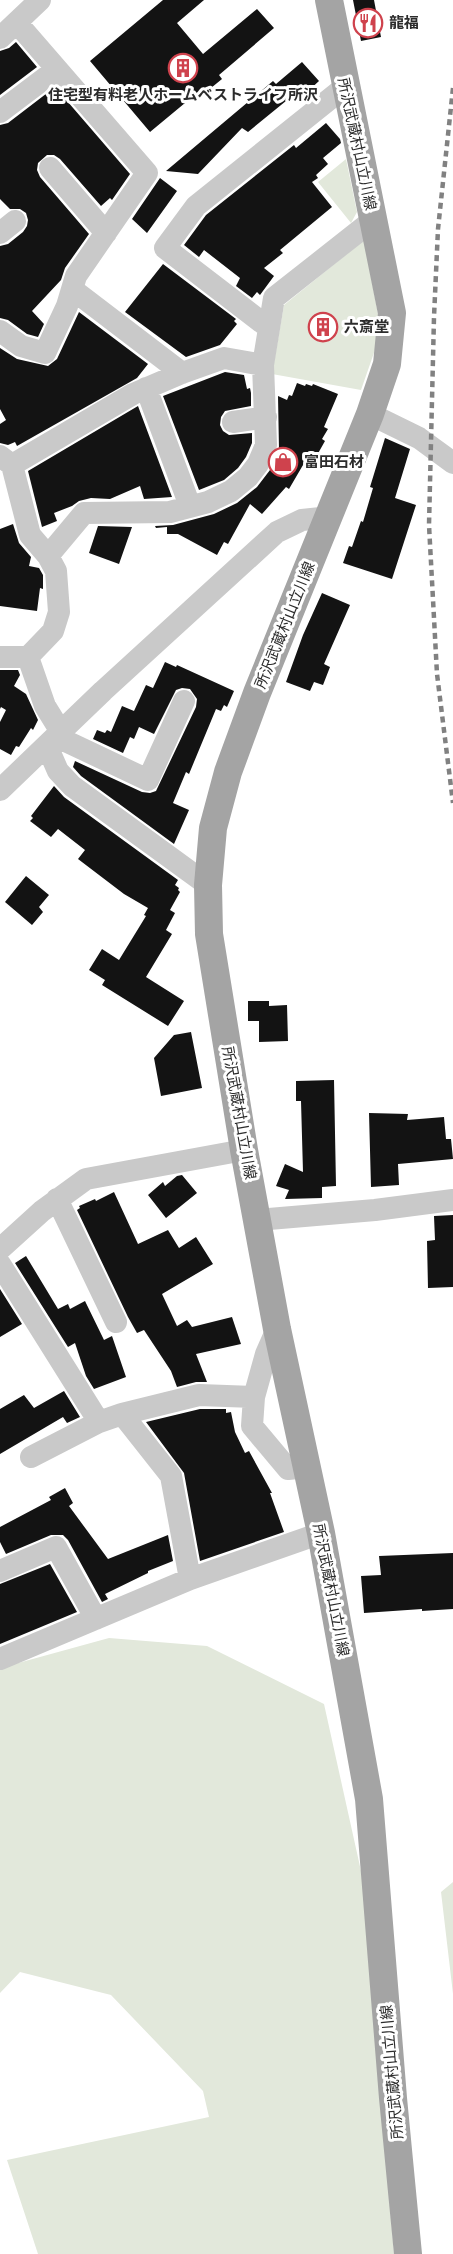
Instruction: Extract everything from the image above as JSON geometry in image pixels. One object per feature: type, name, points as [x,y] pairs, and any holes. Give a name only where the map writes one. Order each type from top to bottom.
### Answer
[{"type":"main road","name":"所沢武蔵村山立川線","points":[[329,0],[392,313],[387,363],[330,517],[257,693],[228,772],[213,828],[208,885],[209,934],[244,1150],[277,1329],[321,1533],[369,1799],[408,2254]]},
{"type":"street","points":[[0,331],[21,346],[45,353],[67,306],[76,276],[147,173],[57,69],[8,30],[40,0]]},
{"type":"street","points":[[0,112],[57,69]]},
{"type":"street","points":[[269,328],[165,248],[196,206],[346,86]]},
{"type":"street","points":[[50,168],[106,233]]},
{"type":"street","points":[[48,556],[84,513],[170,512],[216,498],[248,477],[258,464],[266,445],[263,365],[274,298],[373,220]]},
{"type":"street","points":[[72,289],[182,374]]},
{"type":"street","points":[[0,657],[28,657],[53,631],[59,612],[56,571],[48,556],[30,535],[6,460],[146,388],[224,358],[263,365]]},
{"type":"street","points":[[146,388],[190,506]]},
{"type":"street","points":[[370,414],[419,438],[453,463]]},
{"type":"street","points":[[233,422],[266,417]]},
{"type":"street","points":[[0,790],[277,531],[302,520],[330,517]]},
{"type":"street","points":[[28,657],[55,738],[58,771],[72,786],[208,885]]},
{"type":"street","points":[[55,738],[148,780],[184,701]]},
{"type":"street","points":[[0,1249],[57,1199],[86,1179],[244,1150]]},
{"type":"street","points":[[57,1199],[116,1322]]},
{"type":"street","points":[[257,1220],[375,1210],[453,1200]]},
{"type":"street","points":[[0,1264],[99,1422]]},
{"type":"street","points":[[277,1329],[266,1354],[254,1397],[252,1426],[288,1469],[307,1467]]},
{"type":"street","points":[[31,1457],[99,1422],[122,1414],[199,1395],[254,1397]]},
{"type":"street","points":[[122,1414],[171,1476],[190,1580]]},
{"type":"street","points":[[0,1659],[190,1580],[321,1533]]},
{"type":"street","points":[[0,1571],[56,1547],[96,1620]]},
{"type":"shaded area","points":[[346,159],[357,212],[351,223],[318,182]]},
{"type":"shaded area","points":[[364,240],[378,314],[376,347],[361,390],[272,374],[284,305]]},
{"type":"shaded area","points":[[109,1638],[207,1646],[324,1704],[363,1880],[394,2254],[38,2254],[7,2160],[209,2117],[203,2091],[111,1995],[20,1972],[0,1993],[0,1668]]},
{"type":"shaded area","points":[[453,1882],[453,1994],[441,1892]]},
{"type":"building","name":"住宅型有料老人ホームベストライフ所沢","points":[[163,0],[204,0],[177,23],[203,54],[257,9],[274,28],[219,75],[222,79],[195,101],[191,98],[150,132],[90,61]]},
{"type":"building","name":"龍福","points":[[353,0],[374,0],[381,37],[361,41]]},
{"type":"building","points":[[16,42],[37,67],[0,95],[0,51]]},
{"type":"building","points":[[302,62],[319,81],[306,93],[305,91],[300,95],[297,92],[248,132],[242,128],[198,174],[166,171],[273,81],[276,84]]},
{"type":"building","points":[[55,87],[130,174],[112,200],[110,198],[101,206],[60,159],[54,155],[47,155],[38,163],[37,170],[40,177],[89,234],[65,268],[61,280],[32,311],[44,324],[38,337],[27,334],[8,320],[0,318],[0,246],[8,244],[23,232],[28,220],[26,213],[20,209],[10,209],[0,199],[0,125],[8,123]]},
{"type":"building","points":[[326,123],[341,143],[323,158],[328,164],[316,175],[318,178],[312,182],[332,207],[280,250],[283,253],[264,268],[274,276],[260,295],[257,292],[252,298],[236,286],[240,278],[204,250],[199,257],[184,245],[206,215],[294,145],[296,148]]},
{"type":"building","points":[[160,178],[177,191],[147,233],[132,219]]},
{"type":"building","points":[[163,264],[236,319],[234,321],[237,324],[220,345],[186,357],[125,312]]},
{"type":"building","points":[[79,312],[148,364],[137,378],[17,446],[15,442],[8,445],[0,443],[0,424],[6,420],[0,409],[0,348],[17,359],[48,366],[57,359]]},
{"type":"building","name":"六斎堂","points":[[317,316],[334,320],[330,337],[313,333]]},
{"type":"building","points":[[225,372],[244,375],[247,389],[250,388],[251,406],[225,411],[220,425],[229,435],[252,433],[252,443],[238,468],[224,480],[199,490],[163,396]]},
{"type":"building","points":[[297,383],[305,386],[313,384],[338,394],[324,427],[328,429],[322,439],[325,441],[316,457],[310,453],[289,489],[286,487],[262,514],[250,504],[228,544],[224,542],[217,555],[178,534],[167,534],[167,527],[156,528],[155,526],[173,525],[214,514],[237,503],[257,487],[270,470],[279,450],[278,396],[287,400],[289,395],[292,396]]},
{"type":"building","points":[[138,406],[172,497],[144,499],[140,486],[110,499],[91,498],[79,501],[54,513],[57,521],[42,527],[28,471]]},
{"type":"building","points":[[385,438],[410,449],[395,498],[416,505],[392,579],[343,563],[349,546],[352,547],[361,521],[363,522],[373,488],[370,487]]},
{"type":"building","points":[[13,524],[19,543],[31,557],[29,566],[39,568],[43,575],[43,589],[40,588],[37,611],[0,606],[0,529]]},
{"type":"building","points":[[98,526],[132,527],[119,564],[89,553]]},
{"type":"building","points":[[322,593],[350,605],[324,664],[330,667],[323,685],[314,682],[310,691],[286,682],[303,635]]},
{"type":"building","points":[[165,662],[176,667],[177,665],[234,691],[227,707],[224,705],[221,711],[216,709],[189,774],[186,772],[173,803],[189,810],[174,844],[81,776],[73,767],[75,761],[142,792],[156,791],[196,707],[197,699],[190,689],[176,690],[154,734],[139,727],[134,739],[130,737],[123,753],[93,739],[97,730],[105,733],[107,730],[111,732],[122,706],[134,711],[146,685],[153,688]]},
{"type":"building","points":[[0,670],[18,670],[20,675],[14,686],[26,694],[38,720],[33,730],[31,728],[11,755],[0,749],[0,722],[6,710],[1,707],[0,709]]},
{"type":"building","points":[[54,786],[64,797],[178,880],[175,885],[180,892],[170,910],[175,913],[166,930],[172,934],[146,977],[184,1001],[168,1026],[102,985],[105,980],[89,970],[102,949],[119,960],[146,916],[144,915],[148,908],[124,894],[78,859],[85,850],[58,829],[51,837],[30,821],[33,818],[31,816]]},
{"type":"building","points":[[26,876],[49,895],[39,907],[43,912],[32,925],[5,902]]},
{"type":"building","points":[[248,1001],[269,1001],[269,1006],[287,1005],[288,1041],[259,1042],[259,1021],[248,1021]]},
{"type":"building","points":[[191,1032],[202,1088],[161,1096],[154,1058],[174,1035]]},
{"type":"building","points":[[334,1080],[336,1186],[322,1187],[322,1198],[285,1199],[289,1190],[276,1186],[285,1164],[303,1172],[301,1101],[296,1101],[296,1081]]},
{"type":"building","points":[[369,1113],[408,1114],[407,1120],[444,1117],[446,1139],[451,1139],[453,1159],[398,1164],[399,1185],[371,1187]]},
{"type":"building","points":[[182,1175],[197,1193],[166,1218],[148,1195],[163,1182],[165,1186],[177,1176]]},
{"type":"building","points":[[114,1192],[138,1244],[168,1230],[179,1248],[196,1237],[213,1264],[162,1294],[177,1326],[187,1320],[192,1327],[232,1317],[241,1344],[196,1354],[207,1382],[196,1382],[177,1387],[171,1371],[144,1330],[137,1333],[128,1317],[77,1210],[79,1206]]},
{"type":"building","points":[[453,1215],[453,1287],[428,1288],[427,1241],[435,1240],[434,1216]]},
{"type":"building","points":[[26,1256],[58,1309],[68,1304],[70,1309],[85,1301],[104,1340],[112,1336],[126,1377],[94,1389],[86,1376],[75,1343],[68,1347],[15,1263]]},
{"type":"building","points":[[0,1289],[22,1324],[0,1337]]},
{"type":"building","points":[[64,1391],[80,1417],[67,1423],[63,1417],[0,1454],[0,1409],[24,1395],[34,1408]]},
{"type":"building","points":[[200,1409],[226,1409],[226,1413],[231,1412],[235,1432],[245,1453],[249,1451],[272,1493],[270,1493],[284,1532],[200,1561],[184,1473],[146,1422]]},
{"type":"building","points":[[65,1488],[73,1503],[69,1506],[108,1559],[168,1535],[173,1561],[148,1571],[105,1594],[108,1599],[102,1602],[68,1540],[63,1535],[51,1535],[6,1554],[0,1542],[0,1527],[51,1500],[49,1497]]},
{"type":"building","points":[[453,1553],[453,1609],[364,1613],[361,1576],[381,1575],[379,1556]]},
{"type":"building","points":[[50,1564],[77,1612],[0,1644],[0,1584]]},
{"type":"railway","points":[[453,88],[438,229],[429,525],[437,674],[453,803]]},
{"type":"place","name":"龍福","points":[[368,23]]},
{"type":"place","name":"住宅型有料老人ホームベストライフ所沢","points":[[183,68]]},
{"type":"place","name":"六斎堂","points":[[323,327]]},
{"type":"place","name":"富田石材","points":[[283,462]]}]
